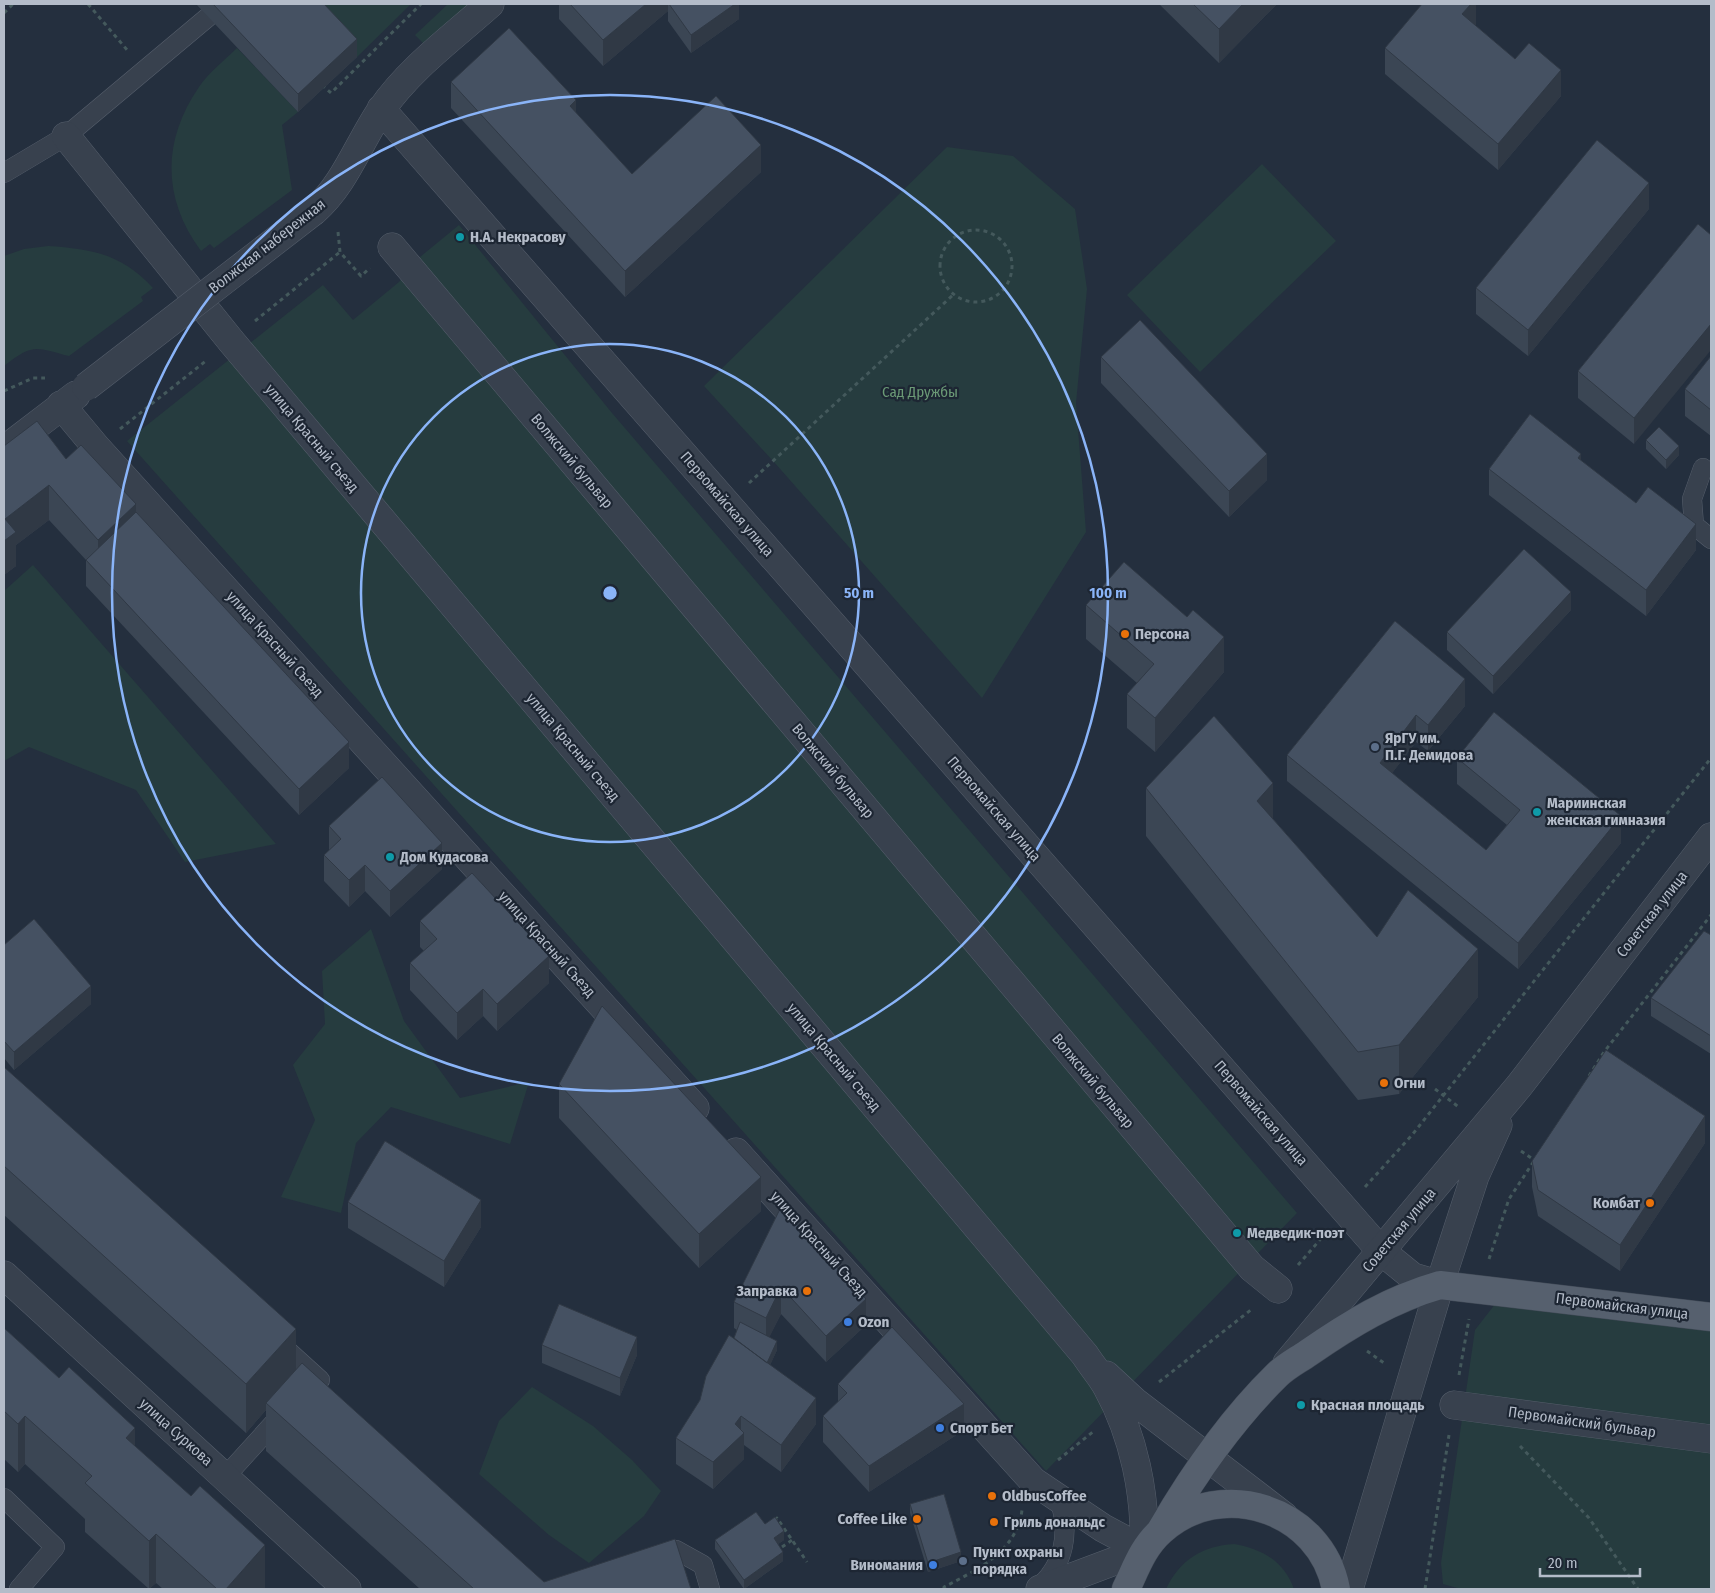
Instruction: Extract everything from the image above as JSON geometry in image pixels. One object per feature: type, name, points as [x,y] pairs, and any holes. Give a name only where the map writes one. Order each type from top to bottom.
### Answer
[{"type":"main road","name":"Первомайская улица","points":[[1440,1285],[1711,1317]]},
{"type":"main road","points":[[1128,1587],[1153,1540],[1185,1489],[1208,1457],[1278,1373],[1335,1334],[1391,1302],[1440,1285]]},
{"type":"main road","points":[[1153,1540],[1189,1512],[1221,1504],[1254,1505],[1285,1517],[1302,1529],[1316,1543],[1327,1560],[1336,1589]]},
{"type":"street","name":"Волжская набережная","points":[[4,450],[317,208],[334,192],[381,109],[422,64],[490,4]]},
{"type":"street","name":"Первомайская улица","points":[[381,109],[1381,1251],[1413,1277],[1440,1285]]},
{"type":"street","name":"улица Красный съезд","points":[[66,136],[231,341],[1085,1355],[1107,1388],[1126,1407]]},
{"type":"street","name":"Волжский бульвар","points":[[392,248],[1239,1253],[1252,1268],[1278,1289]]},
{"type":"street","name":"улица Красный Съезд","points":[[62,406],[103,454],[1033,1480]]},
{"type":"street","name":"Советская улица","points":[[1278,1373],[1519,1086],[1711,837]]},
{"type":"street","name":"Советская улица","points":[[1440,1285],[1475,1176],[1496,1129],[1519,1086]]},
{"type":"street","name":"улица Суркова","points":[[4,1275],[347,1589]]},
{"type":"street","points":[[1349,1589],[1440,1285]]},
{"type":"street","name":"Первомайский бульвар","points":[[1454,1405],[1711,1439]]},
{"type":"street","points":[[1126,1407],[1208,1457],[1285,1517]]},
{"type":"street","points":[[1126,1407],[1129,1439],[1142,1496],[1145,1525],[1153,1540]]},
{"type":"street","points":[[1033,1480],[1103,1528],[1153,1540]]},
{"type":"street","points":[[1040,1589],[1153,1540]]},
{"type":"lane","points":[[4,172],[66,136],[208,17]]},
{"type":"lane","points":[[1703,468],[1692,499],[1694,524],[1711,539]]},
{"type":"lane","points":[[263,1329],[330,1389]]},
{"type":"lane","points":[[225,1477],[315,1376]]},
{"type":"lane","points":[[4,1498],[55,1547],[18,1589]]},
{"type":"lane","points":[[1036,1589],[1049,1578],[1062,1552],[1065,1524],[1059,1498]]},
{"type":"lane","points":[[639,1562],[676,1550],[703,1565],[710,1589]]},
{"type":"path","points":[[4,12],[13,4]]},
{"type":"path","points":[[88,4],[144,69]]},
{"type":"path","points":[[318,80],[331,93],[421,4]]},
{"type":"path","points":[[317,208],[337,227],[340,252],[361,276],[392,248]]},
{"type":"path","points":[[982,230],[996,236],[1005,245],[1012,258],[1009,283],[1003,291],[990,300],[977,303],[962,300],[953,295],[942,279],[940,264],[944,248],[954,238],[969,231],[982,230]]},
{"type":"path","points":[[121,428],[340,252]]},
{"type":"path","points":[[726,503],[774,462],[953,295]]},
{"type":"path","points":[[944,1589],[944,1587],[969,1574],[1001,1553],[1020,1523],[1025,1487],[1278,1289],[1345,1209],[1412,1135],[1711,758]]},
{"type":"path","points":[[1604,1052],[1711,915]]},
{"type":"path","points":[[1517,1443],[1589,1518],[1638,1589]]},
{"type":"path","points":[[772,1522],[777,1518],[807,1562]]},
{"type":"path","points":[[782,1547],[792,1540]]},
{"type":"green space","points":[[308,4],[411,4],[357,57]]},
{"type":"green space","points":[[448,4],[473,4],[426,46],[415,35]]},
{"type":"green space","points":[[237,48],[298,112],[282,125],[292,190],[214,248],[210,244],[201,251],[188,231],[179,211],[173,190],[173,149],[178,128],[187,107],[199,87],[212,71]]},
{"type":"green space","name":"Сад Дружбы","points":[[947,147],[1013,156],[1075,209],[1087,289],[1076,403],[1086,532],[982,698],[774,462],[704,386]]},
{"type":"green space","points":[[1262,164],[1336,241],[1200,372],[1127,295]]},
{"type":"green space","points":[[459,225],[612,413],[1297,1213],[1046,1471],[127,441],[323,285],[353,320],[399,282],[420,257]]},
{"type":"green space","points":[[48,246],[79,249],[105,255],[130,268],[153,288],[141,297],[143,301],[69,356],[41,349],[28,350],[4,366],[4,256],[24,249]]},
{"type":"green space","points":[[33,565],[276,844],[185,862],[136,790],[29,747],[4,761],[4,591]]},
{"type":"green space","points":[[371,929],[404,1021],[460,1098],[529,1082],[510,1144],[391,1107],[356,1143],[341,1213],[281,1197],[315,1120],[293,1065],[325,1024],[322,971]]},
{"type":"green space","points":[[1499,1299],[1711,1325],[1711,1589],[1461,1589],[1443,1584],[1441,1563],[1475,1330]]},
{"type":"green space","points":[[532,1387],[593,1426],[632,1460],[661,1491],[644,1516],[589,1563],[549,1535],[479,1474],[499,1421]]},
{"type":"green space","points":[[1234,1544],[1254,1549],[1271,1558],[1290,1579],[1294,1589],[1166,1589],[1178,1570],[1193,1556],[1222,1545]]},
{"type":"building","points":[[213,4],[324,4],[357,39],[298,94]]},
{"type":"building","points":[[570,4],[646,4],[603,40]]},
{"type":"building","points":[[669,4],[735,4],[691,35]]},
{"type":"building","points":[[1193,4],[1243,4],[1219,29]]},
{"type":"building","points":[[1422,4],[1471,4],[1462,14],[1515,59],[1529,43],[1561,70],[1498,144],[1385,48]]},
{"type":"building","points":[[509,28],[576,100],[570,106],[632,174],[716,96],[761,145],[625,271],[451,82]]},
{"type":"building","points":[[1597,140],[1649,183],[1528,330],[1476,288]]},
{"type":"building","points":[[1698,224],[1711,235],[1711,324],[1634,418],[1578,371]]},
{"type":"building","points":[[1140,320],[1267,454],[1229,491],[1101,357]]},
{"type":"building","points":[[1711,356],[1711,410],[1685,389]]},
{"type":"building","points":[[1530,414],[1581,454],[1578,458],[1636,503],[1648,487],[1696,524],[1646,590],[1489,469]]},
{"type":"building","points":[[37,421],[66,459],[81,445],[136,504],[98,540],[49,485],[5,519],[16,532],[4,541],[4,446]]},
{"type":"building","points":[[1659,427],[1679,446],[1666,460],[1646,440]]},
{"type":"building","points":[[136,512],[349,742],[299,789],[86,560]]},
{"type":"building","points":[[1524,549],[1571,592],[1493,676],[1447,632]]},
{"type":"building","points":[[1124,562],[1187,617],[1193,610],[1224,637],[1155,718],[1127,694],[1154,664],[1086,605]]},
{"type":"building","name":"Мариинская женская гимназия","points":[[1395,621],[1465,679],[1428,725],[1416,715],[1380,763],[1486,850],[1520,810],[1457,758],[1494,712],[1621,816],[1518,943],[1287,755]]},
{"type":"building","points":[[1214,716],[1273,783],[1257,801],[1377,937],[1408,890],[1478,949],[1399,1045],[1358,1052],[1146,788]]},
{"type":"building","points":[[382,777],[442,843],[390,891],[365,865],[349,880],[324,855],[341,839],[329,826]]},
{"type":"building","points":[[472,873],[549,956],[497,1004],[483,989],[457,1013],[410,963],[437,939],[420,921]]},
{"type":"building","points":[[34,919],[91,986],[14,1052],[4,1041],[4,945]]},
{"type":"building","points":[[1704,931],[1711,935],[1711,1036],[1651,998]]},
{"type":"building","points":[[602,1006],[761,1177],[699,1234],[559,1084]]},
{"type":"building","points":[[1606,1050],[1705,1116],[1620,1245],[1538,1190],[1532,1161]]},
{"type":"building","points":[[4,1067],[296,1329],[246,1384],[4,1166]]},
{"type":"building","points":[[385,1141],[481,1200],[444,1261],[348,1202]]},
{"type":"building","points":[[781,1207],[866,1299],[826,1336],[781,1287],[766,1318],[734,1302]]},
{"type":"building","points":[[559,1304],[637,1337],[620,1378],[542,1345]]},
{"type":"building","points":[[740,1322],[777,1341],[767,1363],[734,1338]]},
{"type":"building","points":[[892,1327],[964,1404],[869,1466],[823,1416],[847,1393],[838,1384]]},
{"type":"building","points":[[4,1328],[59,1378],[69,1367],[135,1428],[126,1438],[191,1496],[200,1486],[265,1545],[226,1589],[217,1589],[156,1534],[149,1541],[85,1483],[92,1476],[25,1416],[18,1424],[4,1411]]},
{"type":"building","points":[[729,1335],[816,1398],[781,1445],[741,1416],[735,1424],[744,1433],[713,1462],[676,1438],[700,1400],[706,1376]]},
{"type":"building","points":[[302,1363],[544,1582],[675,1539],[691,1589],[474,1589],[266,1403]]},
{"type":"building","points":[[944,1494],[961,1552],[928,1563],[910,1504]]},
{"type":"building","points":[[756,1512],[765,1524],[775,1517],[784,1531],[774,1538],[783,1552],[744,1580],[715,1540]]},
{"type":"place","name":"Н.А. Некрасову","points":[[460,237]]},
{"type":"place","name":"Персона","points":[[1125,634]]},
{"type":"place","name":"ЯрГУ им. П.Г. Демидова","points":[[1375,747]]},
{"type":"place","name":"Мариинская женская гимназия","points":[[1537,812]]},
{"type":"place","name":"Дом Кудасова","points":[[390,857]]},
{"type":"place","name":"Огни","points":[[1384,1083]]},
{"type":"place","name":"Комбат","points":[[1650,1203]]},
{"type":"place","name":"Медведик-поэт","points":[[1237,1233]]},
{"type":"place","name":"Заправка","points":[[807,1291]]},
{"type":"place","name":"Ozon","points":[[848,1322]]},
{"type":"place","name":"Красная площадь","points":[[1301,1405]]},
{"type":"place","name":"Спорт Бет","points":[[940,1428]]},
{"type":"place","name":"OldbusCoffee","points":[[992,1496]]},
{"type":"place","name":"Coffee Like","points":[[917,1519]]},
{"type":"place","name":"Гриль дональдс","points":[[994,1522]]},
{"type":"place","name":"Пункт охраны порядка","points":[[963,1561]]},
{"type":"place","name":"Виномания","points":[[933,1565]]}]
